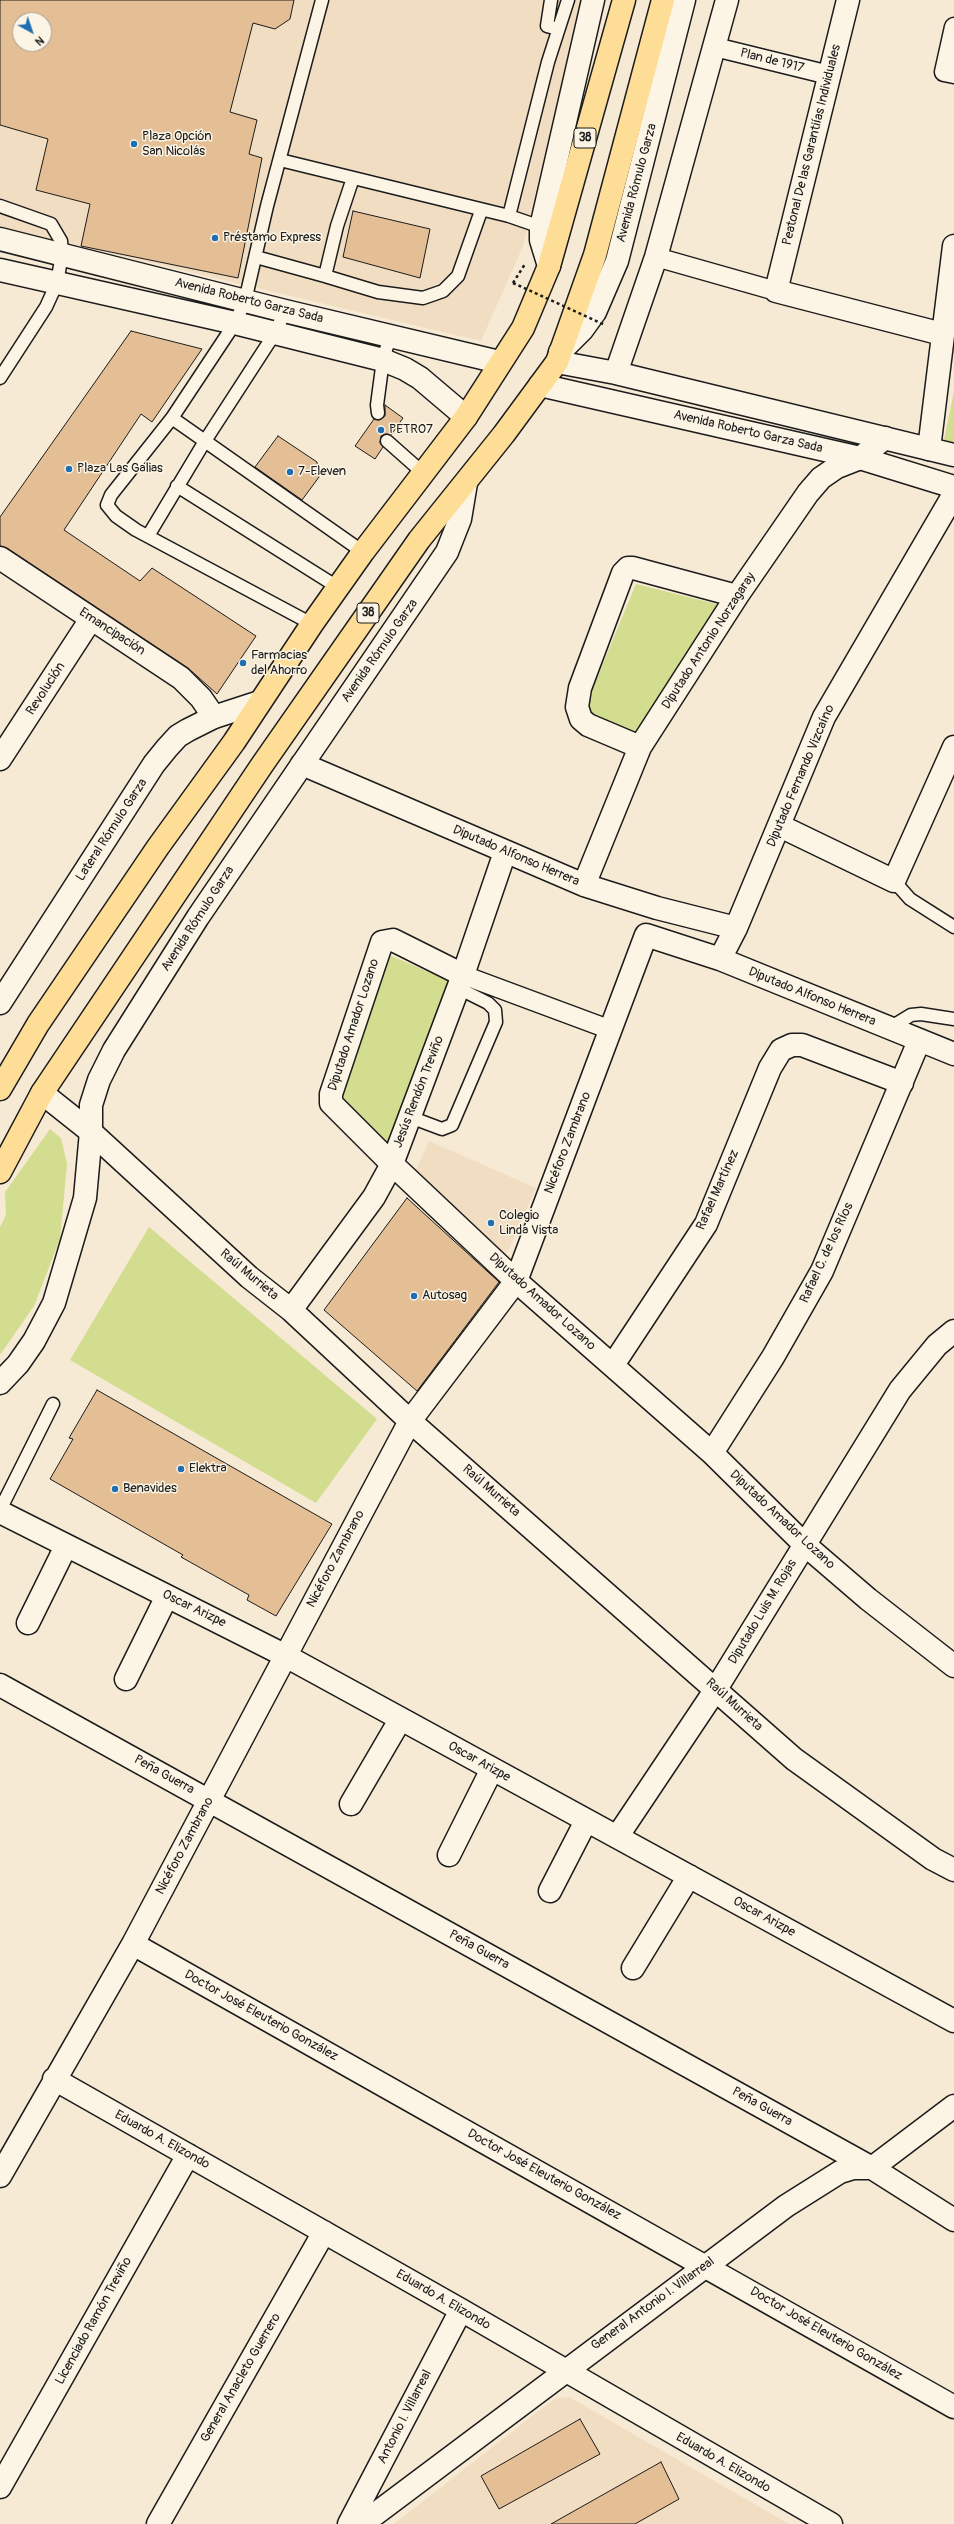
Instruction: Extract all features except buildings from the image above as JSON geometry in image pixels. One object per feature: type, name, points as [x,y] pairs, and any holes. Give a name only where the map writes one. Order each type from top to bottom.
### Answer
[{"type":"main road","name":"Avenida Rómulo Garza","points":[[0,1172],[42,1093],[266,758],[419,540],[466,483],[540,385],[559,357],[595,255],[663,0]]},
{"type":"main road","name":"38","points":[[0,1089],[42,1017],[260,702],[312,624],[422,472],[466,417],[499,362],[523,328],[549,266],[623,5]]},
{"type":"street","points":[[549,266],[541,240],[541,227],[593,0]]},
{"type":"street","name":"Avenida Rómulo Garza","points":[[559,357],[595,312],[617,261],[684,0]]},
{"type":"street","points":[[616,373],[656,257],[728,0]]},
{"type":"street","name":"Peatonal De las Garantiías Individuales","points":[[776,291],[848,0]]},
{"type":"street","points":[[954,27],[944,72],[954,74]]},
{"type":"street","name":"Plan de 1917","points":[[715,47],[829,75]]},
{"type":"street","name":"Avenida Roberto Garza Sada","points":[[0,239],[285,311],[499,362]]},
{"type":"street","points":[[929,449],[948,336],[954,246]]},
{"type":"street","points":[[656,257],[776,291],[948,336]]},
{"type":"street","name":"Avenida Roberto Garza Sada","points":[[0,270],[235,323],[383,360],[405,369],[420,378],[466,417]]},
{"type":"street","name":"Avenida Roberto Garza Sada","points":[[559,357],[616,373],[954,455]]},
{"type":"street","name":"Avenida Roberto Garza Sada","points":[[540,385],[860,458],[954,487]]},
{"type":"street","name":"Diputado Antonio Norzagaray","points":[[584,885],[640,747],[737,596],[808,494],[821,478],[837,467],[860,458],[885,438]]},
{"type":"street","name":"Avenida Rómulo Garza","points":[[0,1383],[18,1364],[34,1341],[54,1303],[85,1198],[92,1105],[99,1080],[114,1050],[198,917],[447,552],[460,519],[466,483]]},
{"type":"street","name":"Diputado Fernando Vizcaíno","points":[[720,959],[736,928],[824,718],[954,494]]},
{"type":"street","name":"Emancipación","points":[[0,558],[181,678],[195,691],[214,717]]},
{"type":"street","points":[[640,747],[588,726],[581,719],[577,707],[580,688],[623,573],[628,568],[633,568],[737,596]]},
{"type":"street","name":"Revolución","points":[[0,759],[91,619]]},
{"type":"street","name":"Lateral Rómulo Garza","points":[[0,1003],[154,764],[178,736],[214,717],[260,702]]},
{"type":"street","points":[[780,826],[894,881],[954,747]]},
{"type":"street","name":"Diputado Alfonso Herrera","points":[[302,764],[584,885],[657,908],[736,928]]},
{"type":"street","name":"Jesús Rendón Treviño","points":[[291,1310],[374,1197],[392,1164],[460,982],[505,852]]},
{"type":"street","name":"Diputado Alfonso Herrera","points":[[646,935],[720,959],[954,1055]]},
{"type":"street","name":"Nicéforo Zambrano","points":[[0,2176],[133,1944],[210,1801],[284,1654],[410,1420],[516,1280],[646,935]]},
{"type":"street","name":"Diputado Amador Lozano","points":[[460,982],[393,940],[385,940],[380,946],[330,1100],[392,1164],[516,1280],[712,1453],[804,1544],[868,1599],[954,1666]]},
{"type":"street","points":[[460,982],[611,1030]]},
{"type":"street","name":"Rafael C. de los Ríos","points":[[712,1453],[773,1357],[822,1271],[919,1041]]},
{"type":"street","name":"Rafael Martínez","points":[[613,1366],[706,1224],[770,1068],[776,1056],[785,1047],[802,1045],[902,1083]]},
{"type":"street","name":"Raúl Murrieta","points":[[42,1093],[91,1132],[249,1277],[291,1310],[410,1420],[794,1759],[933,1859],[954,1870]]},
{"type":"street","name":"Diputado Luis M. Rojas","points":[[617,1837],[716,1689],[900,1390],[937,1346],[954,1331]]},
{"type":"street","name":"Oscar Arizpe","points":[[0,1511],[66,1546],[284,1654],[400,1720],[954,2021]]},
{"type":"street","points":[[28,1623],[66,1546]]},
{"type":"street","points":[[126,1679],[168,1596]]},
{"type":"street","name":"Peña Guerra","points":[[0,1685],[872,2168],[954,2220]]},
{"type":"street","points":[[351,1804],[400,1720]]},
{"type":"street","points":[[449,1855],[492,1769]]},
{"type":"street","points":[[550,1891],[586,1821]]},
{"type":"street","points":[[633,1968],[689,1876]]},
{"type":"street","name":"Doctor José Eleuterio González","points":[[133,1944],[954,2407]]},
{"type":"street","name":"Eduardo A. Elizondo","points":[[54,2080],[461,2310],[563,2371],[831,2524]]},
{"type":"street","points":[[872,2168],[954,2106]]},
{"type":"street","name":"Licenciado Ramón Treviño","points":[[0,2487],[188,2155]]},
{"type":"street","name":"General Antonio I. Villarreal","points":[[362,2524],[563,2371],[786,2206],[829,2177],[853,2168],[872,2168]]},
{"type":"street","name":"General Anacleto Guerrero","points":[[158,2524],[324,2232]]},
{"type":"street","name":"Antonio I. Villarreal","points":[[349,2524],[461,2310]]},
{"type":"lane","points":[[312,624],[148,536],[116,516],[107,505],[111,495],[172,418],[235,323],[245,301],[322,0]]},
{"type":"lane","points":[[552,0],[547,26],[558,29]]},
{"type":"lane","points":[[509,216],[558,29],[568,0]]},
{"type":"lane","points":[[280,160],[482,211],[509,216],[541,227]]},
{"type":"lane","points":[[325,276],[337,226],[353,178]]},
{"type":"lane","points":[[0,206],[50,224],[61,242],[62,254],[57,283],[46,307],[0,378]]},
{"type":"lane","points":[[256,257],[378,292],[423,298],[435,296],[451,285],[458,276],[482,211]]},
{"type":"lane","points":[[148,536],[205,440],[275,333],[285,311]]},
{"type":"lane","points":[[378,413],[376,405],[383,360],[390,336]]},
{"type":"lane","points":[[172,418],[363,552]]},
{"type":"lane","points":[[387,441],[422,472]]},
{"type":"lane","points":[[178,486],[339,588]]},
{"type":"lane","points":[[894,881],[910,899],[954,927]]},
{"type":"lane","points":[[410,1117],[442,1129],[452,1125],[496,1022],[495,1010],[460,982]]},
{"type":"lane","points":[[888,1028],[911,1015],[921,1014],[954,1019]]},
{"type":"lane","points":[[0,1511],[53,1404]]},
{"type":"path","points":[[513,283],[606,325]]},
{"type":"shaded area","points":[[0,0],[581,0],[523,246],[481,341],[0,227]]},
{"type":"shaded area","name":"Colegio Linda Vista","points":[[429,1141],[536,1188],[505,1258],[411,1181]]},
{"type":"shaded area","points":[[569,2397],[789,2524],[394,2524],[554,2399]]},
{"type":"green space","points":[[954,391],[954,447],[943,445]]},
{"type":"green space","points":[[636,584],[728,607],[639,735],[582,714]]},
{"type":"green space","points":[[387,954],[454,983],[392,1152],[333,1103]]},
{"type":"green space","points":[[50,1129],[61,1138],[67,1164],[60,1239],[34,1306],[0,1355],[0,1227],[6,1215],[5,1192]]},
{"type":"green space","points":[[149,1227],[377,1419],[316,1503],[70,1360]]},
{"type":"place","name":"Plaza Opción San Nicolás","points":[[134,144]]},
{"type":"place","name":"Préstamo Express","points":[[215,238]]},
{"type":"place","name":"PETRO7","points":[[381,430]]},
{"type":"place","name":"Plaza Las Galias","points":[[69,469]]},
{"type":"place","name":"7-Eleven","points":[[290,472]]},
{"type":"place","name":"Farmacias del Ahorro","points":[[243,663]]},
{"type":"place","name":"Colegio Linda Vista","points":[[491,1223]]},
{"type":"place","name":"Autosag","points":[[414,1296]]},
{"type":"place","name":"Elektra","points":[[181,1469]]},
{"type":"place","name":"Benavides","points":[[115,1489]]}]
